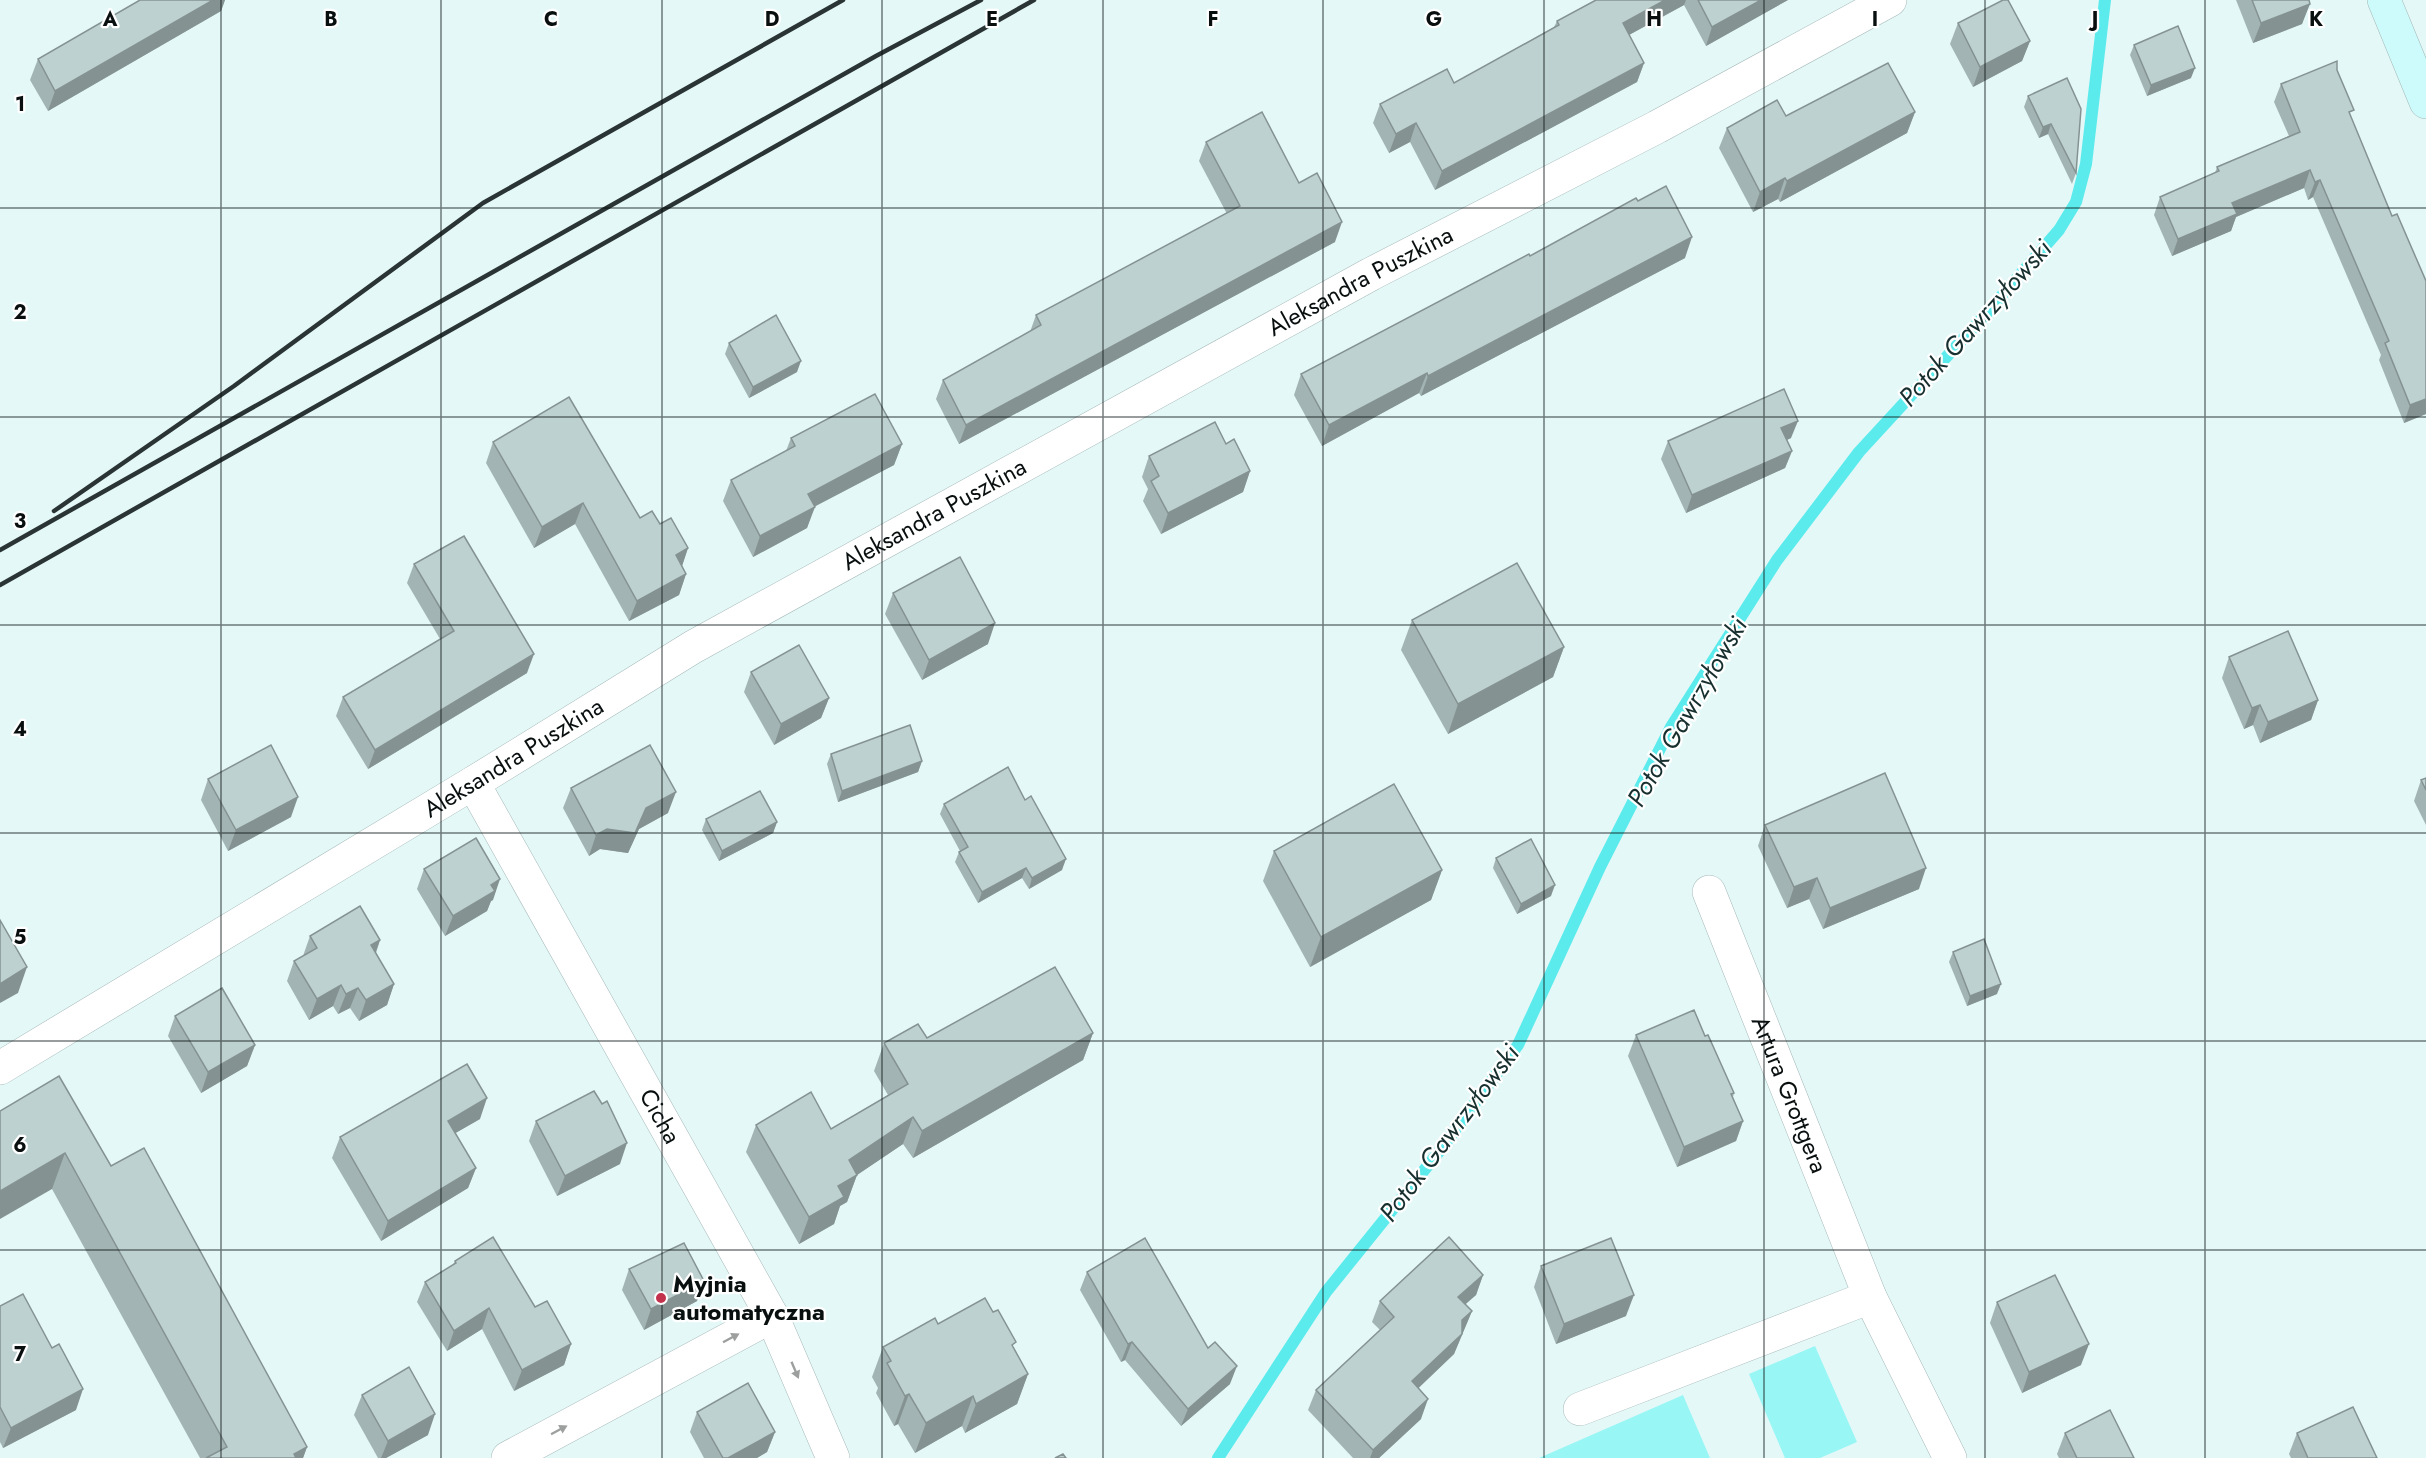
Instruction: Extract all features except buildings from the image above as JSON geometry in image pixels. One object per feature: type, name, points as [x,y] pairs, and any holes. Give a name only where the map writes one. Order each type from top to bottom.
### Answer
[{"type":"street","name":"Aleksandra Puszkina","points":[[0,1068],[473,783],[693,647],[1371,274],[1657,127],[1890,0]]},
{"type":"street","points":[[2384,0],[2426,102]]},
{"type":"street","name":"Cicha","points":[[473,783],[772,1316],[833,1458]]},
{"type":"street","name":"Artura Grottgera","points":[[1709,892],[1870,1297],[1950,1458]]},
{"type":"street","points":[[1580,1409],[1870,1297]]},
{"type":"street","points":[[508,1458],[772,1316]]},
{"type":"shaded area","points":[[1815,1346],[1857,1442],[1820,1458],[1785,1458],[1749,1374]]},
{"type":"shaded area","points":[[1683,1395],[1710,1458],[1539,1458]]},
{"type":"waterway","name":"Potok Gawrzyłowski","points":[[1218,1458],[1326,1292],[1438,1153],[1518,1045],[1600,867],[1671,727],[1777,560],[1859,452],[1985,315],[2059,230],[2076,202],[2086,164],[2105,0]]},
{"type":"railway","points":[[54,511],[234,386],[483,203],[843,0]]},
{"type":"railway","points":[[0,550],[876,56],[981,0]]},
{"type":"railway","points":[[0,585],[1034,0]]},
{"type":"place","name":"Myjnia automatyczna","points":[[661,1298]]}]
